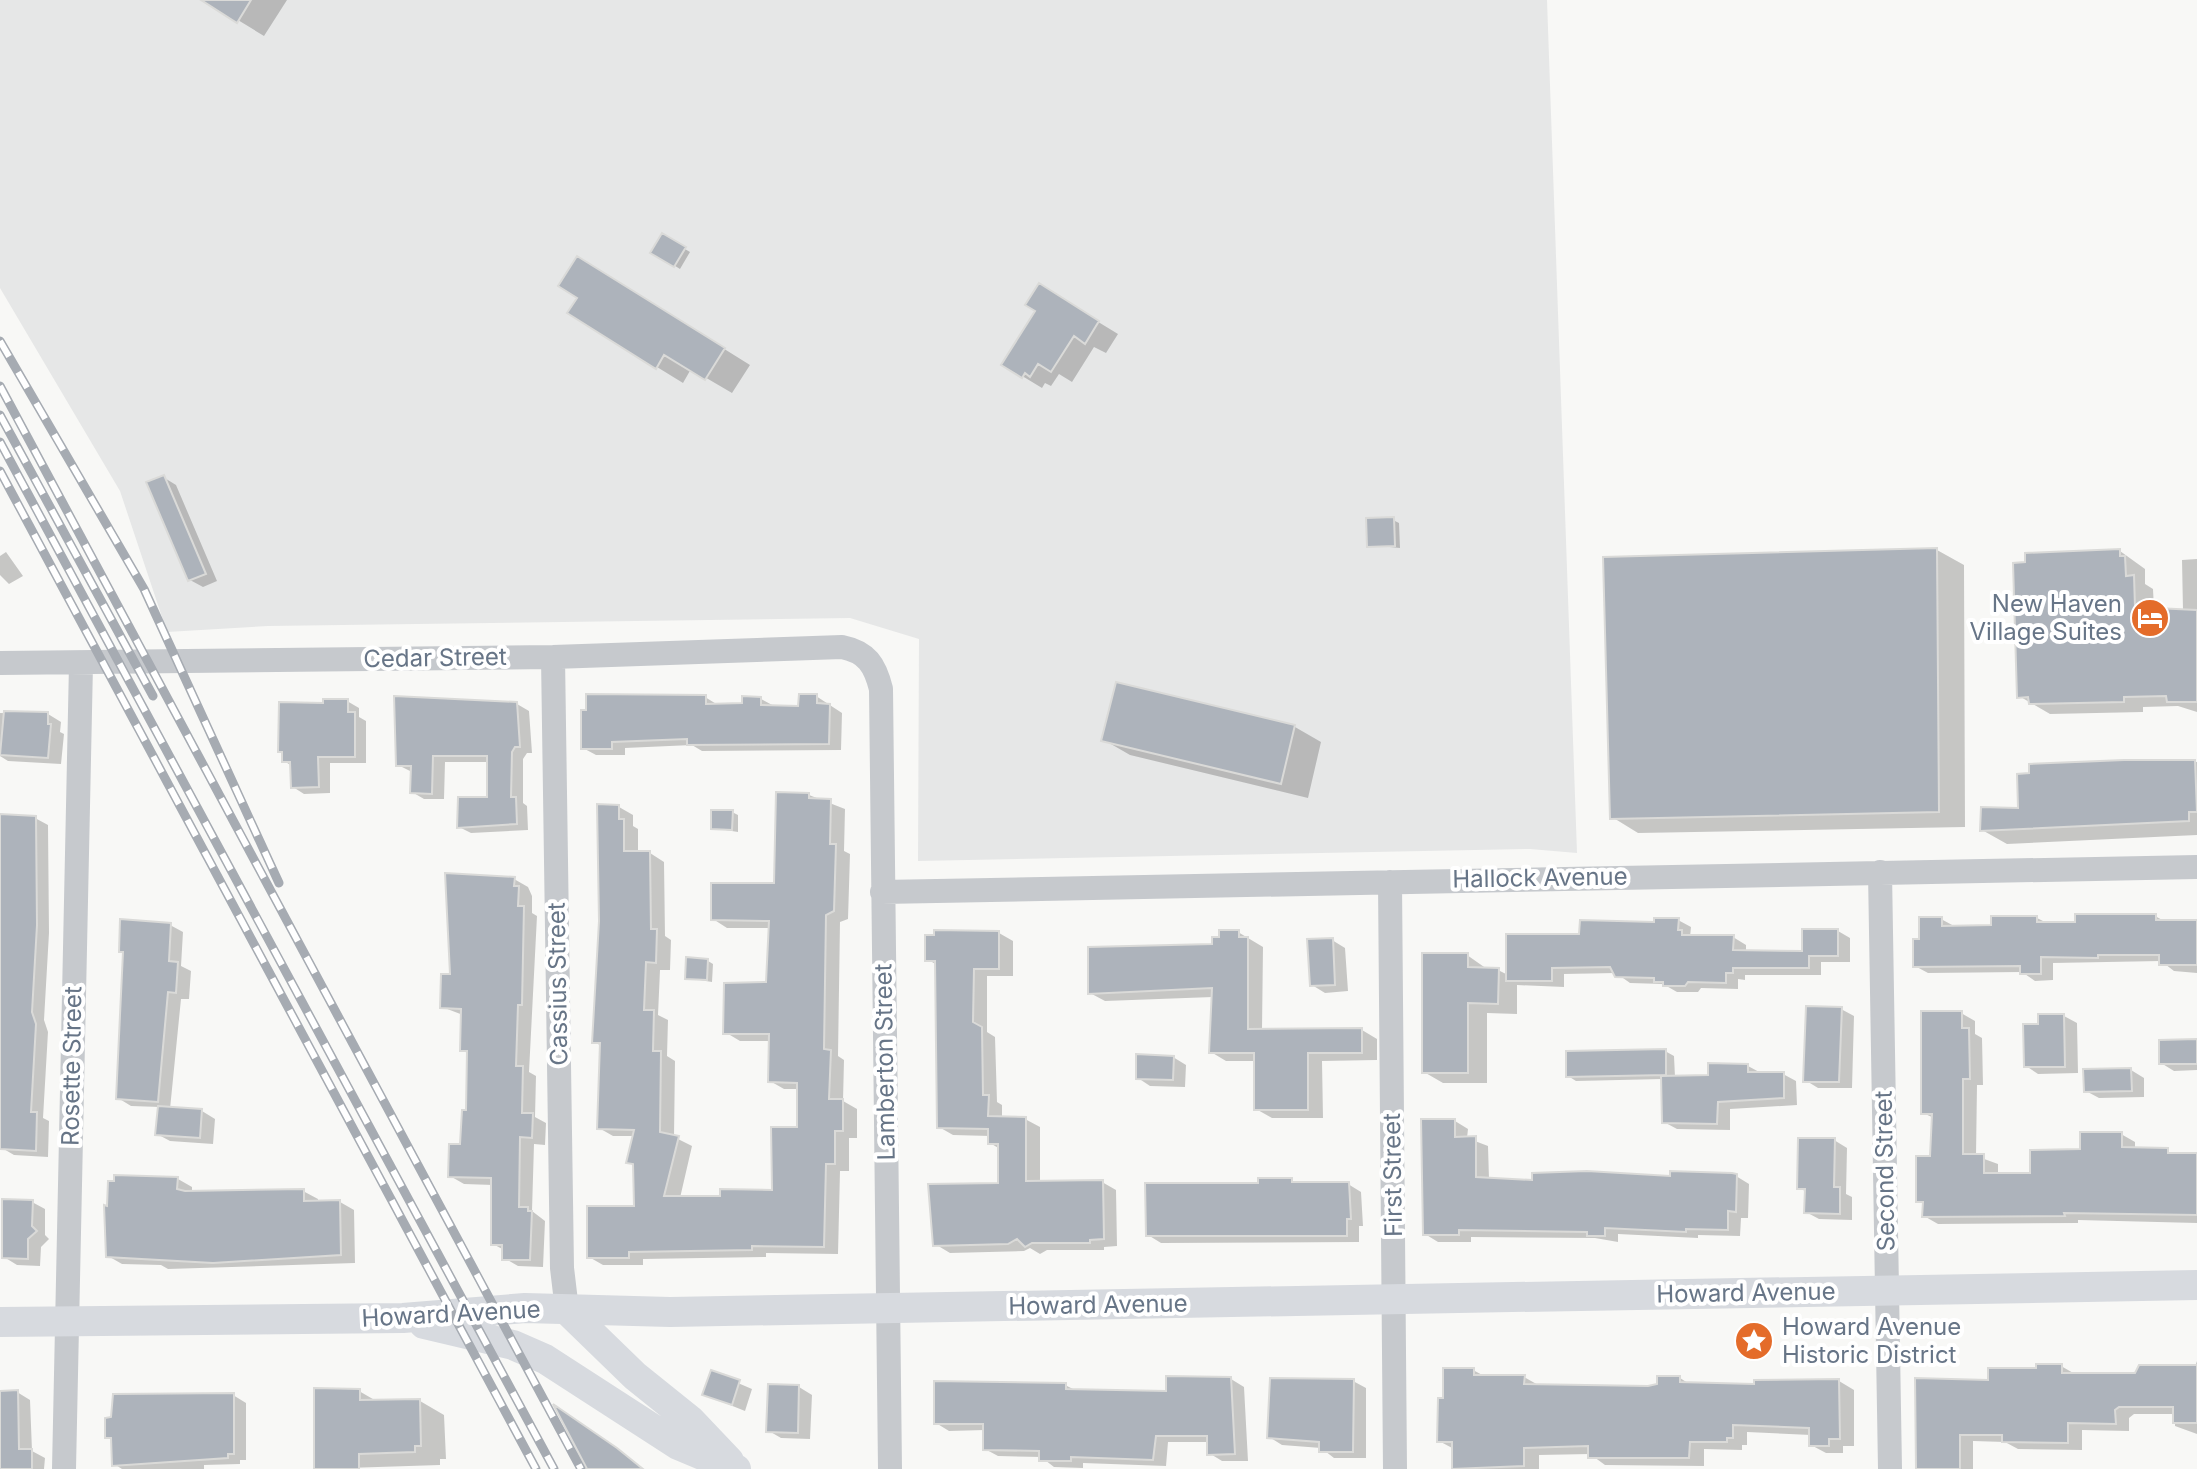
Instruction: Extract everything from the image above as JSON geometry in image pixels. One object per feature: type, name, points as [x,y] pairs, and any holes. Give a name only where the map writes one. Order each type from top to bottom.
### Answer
[{"type":"main road","name":"Howard Avenue","points":[[0,1322],[403,1318],[525,1308],[889,1309],[2197,1285]]},
{"type":"main road","points":[[567,1310],[646,1386],[691,1421],[737,1469]]},
{"type":"main road","points":[[403,1318],[513,1345],[545,1359],[678,1445],[737,1469]]},
{"type":"street","name":"Cedar Street","points":[[0,663],[79,667],[215,660],[553,657],[842,647],[868,658]]},
{"type":"street","name":"Cassius Street","points":[[553,657],[562,1268],[567,1310]]},
{"type":"street","name":"Lamberton Street","points":[[868,658],[881,689],[890,1469]]},
{"type":"street","name":"Rosette Street","points":[[64,1469],[79,667]]},
{"type":"street","name":"Hallock Avenue","points":[[882,892],[2197,867]]},
{"type":"street","name":"Second Street","points":[[1880,872],[1890,1469]]},
{"type":"street","name":"First Street","points":[[1390,882],[1395,1469]]},
{"type":"shaded area","points":[[0,0],[1547,0],[1577,853],[1530,849],[918,861],[919,639],[850,618],[268,626],[167,632],[120,491],[0,288]]},
{"type":"building","points":[[201,0],[251,0],[237,23]]},
{"type":"building","points":[[662,233],[686,247],[674,267],[650,253]]},
{"type":"building","points":[[577,256],[725,348],[705,380],[664,355],[656,369],[567,313],[577,298],[558,286]]},
{"type":"building","points":[[1039,283],[1099,321],[1085,344],[1074,336],[1051,372],[1038,364],[1030,377],[1025,373],[1022,378],[1001,365],[1035,311],[1025,305]]},
{"type":"building","points":[[164,475],[206,574],[188,581],[146,482]]},
{"type":"building","points":[[1394,517],[1395,546],[1367,547],[1366,518]]},
{"type":"building","points":[[1937,548],[1939,812],[1610,819],[1603,557]]},
{"type":"building","points":[[2120,549],[2120,556],[2125,556],[2126,576],[2134,575],[2135,607],[2197,610],[2197,702],[2167,702],[2166,696],[2124,697],[2124,702],[2029,704],[2028,697],[2017,698],[2013,563],[2025,562],[2025,553]]},
{"type":"building","points":[[1116,682],[1295,725],[1281,784],[1101,741]]},
{"type":"building","points":[[586,694],[706,695],[706,704],[742,703],[742,696],[761,697],[761,705],[798,706],[799,694],[817,694],[817,703],[830,704],[829,744],[687,745],[687,739],[612,742],[612,749],[581,749],[581,710],[586,710]]},
{"type":"building","points":[[394,696],[517,702],[520,747],[515,747],[512,752],[511,797],[516,797],[517,824],[457,828],[458,797],[487,797],[487,756],[433,756],[432,794],[410,793],[411,766],[396,766]]},
{"type":"building","points":[[323,699],[348,699],[348,712],[355,712],[355,757],[318,757],[319,787],[291,788],[290,762],[282,762],[282,752],[278,752],[279,702],[323,703]]},
{"type":"building","points":[[4,711],[48,712],[48,724],[51,724],[48,758],[0,755]]},
{"type":"building","points":[[2195,760],[2197,812],[2189,812],[2189,821],[1980,831],[1981,807],[2018,808],[2017,774],[2029,773],[2029,764]]},
{"type":"building","points":[[776,792],[809,793],[809,798],[831,799],[830,844],[836,844],[834,911],[826,915],[824,1049],[831,1050],[829,1099],[843,1099],[843,1131],[835,1131],[835,1164],[826,1164],[824,1247],[752,1246],[752,1250],[629,1252],[629,1258],[587,1258],[587,1206],[634,1206],[633,1164],[626,1163],[634,1130],[597,1129],[600,1043],[592,1043],[599,921],[597,804],[619,805],[619,819],[624,819],[624,851],[650,851],[651,929],[657,929],[656,963],[646,962],[644,1010],[654,1010],[653,1051],[661,1051],[660,1132],[679,1136],[664,1196],[720,1196],[720,1189],[772,1190],[771,1127],[797,1127],[797,1083],[768,1082],[769,1034],[723,1034],[724,983],[766,982],[769,921],[711,920],[711,883],[774,883]]},
{"type":"building","points":[[711,810],[733,810],[732,830],[711,829]]},
{"type":"building","points":[[0,814],[36,816],[37,925],[32,1012],[36,1024],[31,1112],[37,1112],[36,1151],[0,1149]]},
{"type":"building","points":[[445,873],[515,877],[514,886],[519,886],[518,906],[524,906],[522,1005],[518,1005],[516,1066],[523,1066],[522,1113],[533,1113],[532,1138],[520,1137],[519,1207],[528,1207],[528,1211],[532,1211],[530,1260],[502,1260],[502,1245],[491,1245],[491,1178],[448,1177],[449,1144],[460,1144],[462,1110],[466,1110],[467,1051],[460,1051],[461,1009],[440,1008],[441,974],[450,974]]},
{"type":"building","points":[[2075,914],[2156,914],[2156,920],[2197,920],[2197,965],[2159,965],[2159,955],[2098,955],[2098,958],[2041,957],[2041,974],[2020,974],[2020,966],[1913,967],[1913,939],[1919,939],[1919,917],[1942,917],[1942,926],[1991,925],[1991,916],[2037,916],[2037,922],[2075,922]]},
{"type":"building","points":[[1654,918],[1679,918],[1678,930],[1682,930],[1682,935],[1734,935],[1733,950],[1802,951],[1802,929],[1838,929],[1838,956],[1809,956],[1809,968],[1733,968],[1733,973],[1726,973],[1726,983],[1688,982],[1685,986],[1663,986],[1663,982],[1654,982],[1654,978],[1615,977],[1610,967],[1552,968],[1552,981],[1506,981],[1506,934],[1579,934],[1580,920],[1654,922]]},
{"type":"building","points":[[120,919],[171,923],[169,961],[178,962],[176,993],[168,992],[158,1102],[116,1099],[123,952],[119,952]]},
{"type":"building","points":[[934,930],[999,931],[999,969],[974,969],[973,1022],[982,1027],[983,1095],[989,1095],[988,1116],[1026,1117],[1026,1181],[1103,1180],[1104,1239],[1090,1240],[1090,1243],[1032,1243],[1025,1247],[1017,1239],[1008,1244],[933,1246],[928,1184],[998,1183],[998,1144],[988,1144],[988,1129],[937,1128],[935,961],[925,961],[925,935],[934,935]]},
{"type":"building","points":[[1219,930],[1239,930],[1239,937],[1248,937],[1248,1029],[1362,1028],[1362,1053],[1308,1053],[1308,1110],[1254,1110],[1254,1053],[1209,1053],[1212,988],[1088,994],[1088,947],[1212,944],[1212,937],[1219,937]]},
{"type":"building","points":[[1333,938],[1335,985],[1310,986],[1307,939]]},
{"type":"building","points":[[1422,953],[1468,953],[1468,967],[1499,968],[1498,1004],[1468,1003],[1468,1073],[1422,1073]]},
{"type":"building","points":[[686,957],[708,959],[707,980],[685,979]]},
{"type":"building","points":[[1806,1006],[1842,1007],[1839,1082],[1803,1082]]},
{"type":"building","points":[[1921,1011],[1962,1011],[1962,1028],[1969,1028],[1970,1079],[1963,1079],[1963,1154],[1984,1154],[1984,1173],[2030,1173],[2030,1150],[2080,1149],[2080,1132],[2122,1132],[2122,1147],[2168,1148],[2168,1153],[2197,1153],[2197,1215],[2064,1213],[2065,1216],[1922,1217],[1923,1202],[1916,1202],[1916,1156],[1930,1156],[1932,1114],[1921,1114]]},
{"type":"building","points":[[2038,1014],[2064,1014],[2065,1067],[2024,1067],[2023,1024],[2038,1024]]},
{"type":"building","points":[[2197,1039],[2197,1064],[2159,1064],[2159,1040]]},
{"type":"building","points":[[1666,1049],[1666,1075],[1566,1077],[1566,1051]]},
{"type":"building","points":[[1136,1054],[1174,1056],[1173,1080],[1136,1079]]},
{"type":"building","points":[[1708,1063],[1748,1064],[1748,1072],[1784,1072],[1784,1098],[1718,1102],[1717,1124],[1662,1123],[1661,1076],[1708,1075]]},
{"type":"building","points":[[2131,1068],[2132,1091],[2084,1092],[2083,1069]]},
{"type":"building","points":[[158,1106],[202,1109],[200,1138],[155,1135]]},
{"type":"building","points":[[1421,1119],[1455,1119],[1455,1137],[1476,1136],[1476,1177],[1532,1180],[1532,1173],[1587,1171],[1670,1176],[1670,1171],[1732,1173],[1737,1174],[1736,1212],[1728,1211],[1728,1230],[1686,1229],[1686,1232],[1605,1228],[1605,1236],[1587,1236],[1587,1232],[1459,1230],[1459,1235],[1423,1235]]},
{"type":"building","points":[[1798,1138],[1835,1138],[1834,1187],[1840,1187],[1840,1214],[1804,1213],[1805,1189],[1797,1189]]},
{"type":"building","points":[[114,1175],[178,1177],[177,1189],[185,1191],[304,1189],[304,1201],[340,1200],[341,1255],[213,1263],[106,1257],[104,1205],[107,1206],[108,1181],[114,1181]]},
{"type":"building","points":[[1258,1178],[1292,1178],[1292,1182],[1349,1182],[1351,1219],[1347,1219],[1347,1236],[1146,1236],[1145,1183],[1258,1183]]},
{"type":"building","points":[[2,1199],[33,1200],[32,1226],[37,1231],[28,1239],[28,1259],[2,1258]]},
{"type":"building","points":[[2036,1364],[2062,1364],[2062,1373],[2135,1373],[2139,1365],[2197,1365],[2197,1423],[2173,1423],[2173,1407],[2119,1407],[2115,1410],[2116,1424],[2068,1423],[2068,1443],[2002,1442],[2002,1435],[1960,1435],[1960,1469],[1916,1469],[1915,1378],[1988,1380],[1988,1368],[2036,1368]]},
{"type":"building","points":[[1443,1368],[1474,1368],[1474,1375],[1525,1375],[1524,1384],[1648,1386],[1657,1384],[1657,1376],[1680,1376],[1680,1382],[1754,1384],[1754,1380],[1839,1379],[1840,1439],[1829,1439],[1829,1446],[1809,1446],[1809,1428],[1733,1425],[1733,1438],[1727,1438],[1727,1442],[1690,1442],[1689,1458],[1588,1458],[1588,1446],[1524,1448],[1524,1466],[1452,1469],[1452,1442],[1437,1442],[1438,1398],[1443,1398]]},
{"type":"building","points":[[711,1370],[740,1380],[732,1405],[702,1395]]},
{"type":"building","points":[[1166,1376],[1231,1377],[1235,1454],[1207,1455],[1207,1436],[1156,1436],[1153,1460],[1071,1457],[1071,1461],[1039,1461],[1039,1451],[983,1450],[983,1424],[934,1424],[934,1381],[1066,1383],[1066,1389],[1166,1391]]},
{"type":"building","points":[[1270,1378],[1354,1379],[1353,1452],[1319,1452],[1319,1442],[1267,1438]]},
{"type":"building","points":[[768,1384],[799,1385],[798,1433],[766,1432]]},
{"type":"building","points":[[314,1388],[360,1389],[360,1400],[420,1399],[421,1446],[415,1446],[415,1452],[359,1454],[359,1469],[314,1469]]},
{"type":"building","points":[[18,1390],[19,1449],[32,1449],[32,1469],[0,1469],[0,1391]]},
{"type":"building","points":[[234,1393],[234,1454],[228,1454],[228,1458],[112,1466],[111,1438],[105,1438],[105,1418],[111,1417],[113,1394]]},
{"type":"building","points":[[553,1404],[617,1448],[643,1469],[587,1469]]},
{"type":"railway","points":[[0,341],[144,589],[279,883]]},
{"type":"railway","points":[[0,386],[581,1469]]},
{"type":"railway","points":[[0,415],[153,696]]},
{"type":"railway","points":[[0,442],[554,1469]]},
{"type":"railway","points":[[0,471],[536,1469]]},
{"type":"place","name":"New Haven Village Suites","points":[[2150,618]]},
{"type":"place","name":"Howard Avenue Historic District","points":[[1754,1341]]}]
